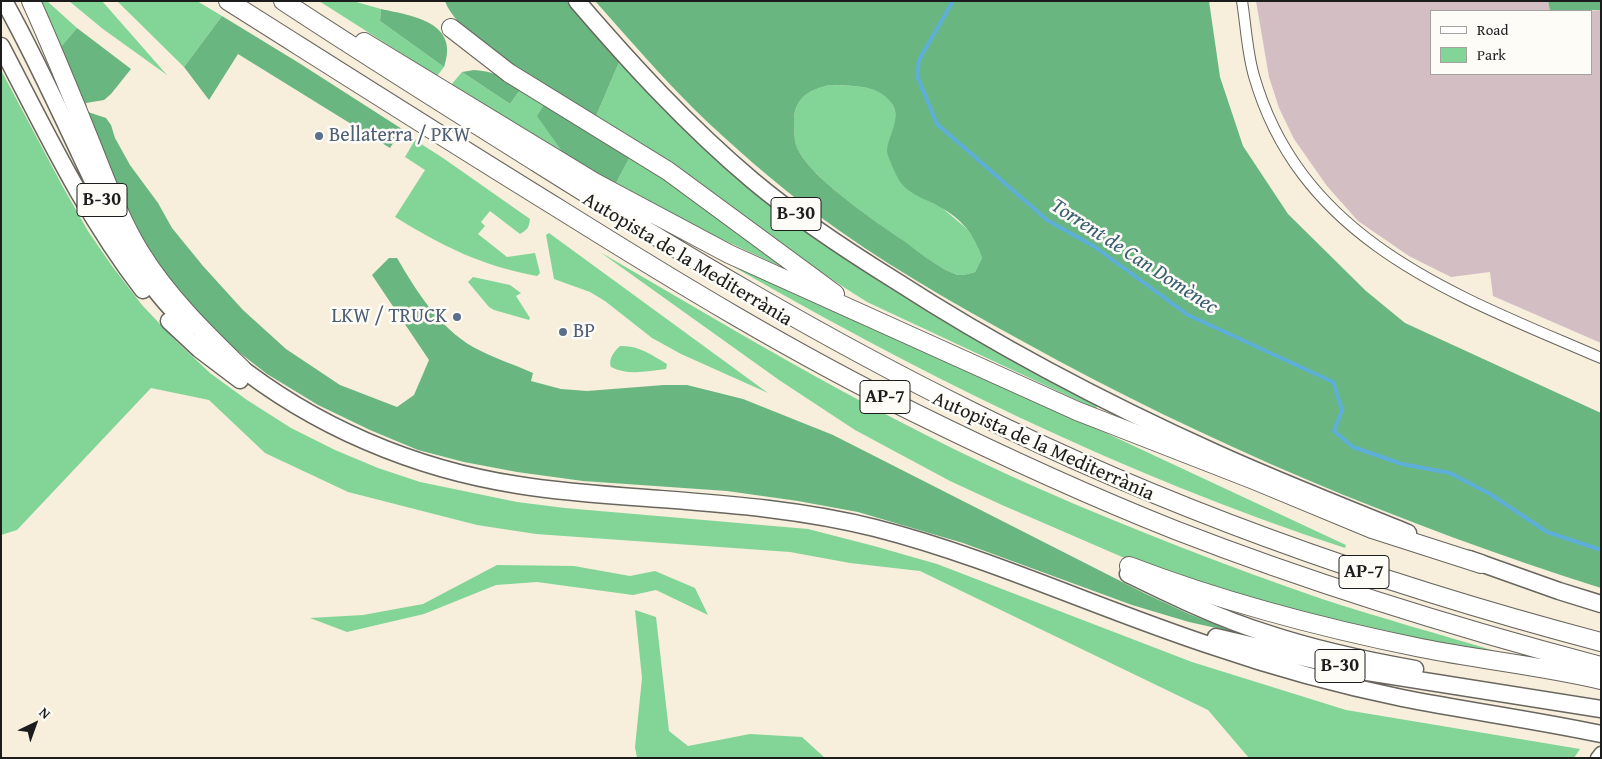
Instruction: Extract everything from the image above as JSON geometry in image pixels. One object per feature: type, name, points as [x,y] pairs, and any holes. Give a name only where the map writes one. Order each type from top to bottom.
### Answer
[{"type":"highway","name":"B-30","points":[[4,1],[38,66],[106,208],[154,288],[179,317],[242,369],[315,416],[352,435],[433,466],[517,485],[551,490],[750,506],[834,519],[917,540],[1084,599],[1221,638],[1352,669],[1601,709]]},
{"type":"highway","points":[[31,1],[58,62],[110,191],[140,251],[174,298],[213,341],[242,369]]},
{"type":"highway","name":"Autopista de la Mediterrània","points":[[228,1],[470,155],[675,280],[857,382],[964,437],[1073,487],[1239,553],[1375,601],[1601,666]]},
{"type":"highway","points":[[283,1],[378,50],[586,177],[729,254],[1077,411],[1254,480],[1372,529],[1481,564]]},
{"type":"highway","name":"Autopista de la Mediterrània","points":[[283,1],[380,65],[655,236],[827,336],[971,411],[1070,458],[1143,489],[1300,550],[1463,604],[1601,642]]},
{"type":"highway","name":"B-30","points":[[577,1],[648,82],[678,113],[753,181],[838,244],[940,310],[1112,404],[1228,459],[1481,564],[1601,604]]},
{"type":"highway","points":[[451,28],[509,73],[668,171],[835,294],[905,333]]},
{"type":"highway","points":[[1,46],[90,215],[152,302],[182,334],[221,366],[265,395],[315,416]]},
{"type":"highway","points":[[1129,570],[1298,620],[1421,648],[1601,680]]},
{"type":"highway","points":[[1129,570],[1223,618],[1299,644],[1350,656],[1484,681],[1601,709]]},
{"type":"highway","points":[[1084,599],[1214,647],[1324,679],[1406,699],[1601,734]]},
{"type":"highway","points":[[1557,725],[1601,738]]},
{"type":"street","points":[[1242,1],[1253,75],[1269,119],[1308,183],[1332,210],[1355,230],[1404,266],[1476,304],[1601,358]]},
{"type":"street","points":[[1597,758],[1601,752]]},
{"type":"shaded area","points":[[1256,1],[1548,1],[1550,10],[1430,10],[1430,75],[1592,75],[1592,11],[1601,10],[1601,343],[1493,296],[1490,272],[1451,277],[1409,256],[1358,221],[1327,186],[1294,139],[1279,108],[1269,77]]},
{"type":"green space","points":[[38,1],[47,1],[77,28],[59,49]]},
{"type":"green space","points":[[69,1],[102,1],[167,75],[103,29]]},
{"type":"green space","points":[[117,1],[197,1],[222,16],[184,67]]},
{"type":"green space","points":[[319,1],[353,1],[381,9],[380,21],[444,67],[437,76]]},
{"type":"green space","points":[[445,1],[568,1],[620,60],[596,116],[536,81],[489,49],[454,16]]},
{"type":"green space","points":[[595,1],[1209,1],[1220,77],[1243,146],[1288,214],[1366,291],[1405,323],[1601,413],[1601,588],[1452,537],[1379,509],[1234,448],[1093,379],[943,296],[863,247],[812,211],[767,175],[695,110]],"holes":[[[830,85],[854,86],[878,91],[890,101],[895,113],[894,126],[887,152],[890,162],[902,185],[917,196],[948,211],[966,228],[982,258],[975,272],[960,275],[946,270],[930,260],[842,197],[802,157],[796,145],[794,135],[794,119],[797,105],[805,95]]]},
{"type":"green space","points":[[1548,1],[1601,1],[1601,10],[1550,10]]},
{"type":"green space","points":[[381,9],[419,19],[440,31],[445,40],[447,52],[444,67],[380,21]]},
{"type":"green space","points":[[222,16],[402,129],[390,148],[238,54],[209,100],[184,67]]},
{"type":"green space","points":[[77,28],[131,69],[104,100],[86,103],[88,112],[106,118],[130,165],[158,203],[172,228],[243,310],[286,349],[340,385],[397,407],[414,395],[429,360],[372,275],[389,258],[397,258],[429,307],[449,329],[473,347],[533,373],[531,381],[561,389],[587,391],[687,385],[743,399],[833,435],[1144,593],[1189,614],[1239,633],[1189,622],[1132,605],[963,543],[858,512],[727,491],[583,481],[517,472],[464,462],[418,450],[318,405],[267,374],[214,333],[188,307],[131,227],[59,49]]},
{"type":"green space","points":[[620,60],[722,163],[1098,405],[1096,409],[867,302],[805,261],[679,168],[596,116]]},
{"type":"green space","points":[[1,70],[88,231],[142,305],[210,373],[247,400],[291,428],[335,450],[378,468],[420,482],[517,502],[565,508],[808,529],[937,564],[1192,662],[1346,710],[1580,749],[1574,758],[1249,758],[1208,710],[920,571],[850,563],[790,552],[536,534],[477,525],[348,492],[265,453],[209,400],[151,388],[17,530],[1,535]]},
{"type":"green space","points":[[474,70],[499,75],[522,87],[510,104],[462,72]]},
{"type":"green space","points":[[462,72],[510,104],[522,87],[546,102],[564,154],[451,85]]},
{"type":"green space","points":[[830,85],[872,89],[889,99],[894,107],[896,122],[887,152],[926,200],[941,207],[966,228],[977,242],[982,258],[975,272],[962,275],[953,273],[926,258],[840,194],[802,156],[796,145],[794,135],[794,119],[797,105],[805,95]]},
{"type":"green space","points":[[546,102],[632,153],[615,185],[564,154],[537,116]]},
{"type":"green space","points":[[415,140],[530,219],[527,228],[520,234],[490,211],[481,222],[485,226],[478,234],[507,257],[535,253],[540,273],[537,276],[498,267],[463,254],[395,217],[425,170],[405,157]]},
{"type":"green space","points":[[632,153],[786,265],[784,268],[676,218],[615,185]]},
{"type":"green space","points":[[549,233],[768,393],[681,354],[652,338],[605,301],[590,292],[554,279],[546,235]]},
{"type":"green space","points":[[600,252],[872,407],[927,436],[1040,489],[1216,561],[1322,599],[1498,652],[1476,652],[1271,607],[1143,566],[1002,505],[950,481],[855,430],[779,380]]},
{"type":"green space","points":[[710,253],[1061,412],[1346,545],[1345,548],[1180,488],[1099,454],[941,379],[863,339]]},
{"type":"green space","points":[[473,277],[510,285],[521,293],[516,296],[530,318],[529,320],[489,307],[468,282]]},
{"type":"green space","points":[[620,346],[633,347],[645,351],[667,364],[666,369],[631,372],[611,367],[610,361],[612,356]]},
{"type":"green space","points":[[497,565],[574,566],[630,576],[655,571],[695,588],[708,615],[656,590],[633,595],[537,582],[496,585],[424,614],[347,632],[310,618],[363,615],[423,604]]},
{"type":"green space","points":[[635,610],[656,617],[669,731],[688,746],[750,734],[802,737],[825,758],[637,758],[635,747],[642,678]]},
{"type":"waterway","name":"Torrent de Can Domènec","points":[[953,1],[919,60],[917,76],[937,124],[1047,220],[1095,247],[1188,315],[1333,382],[1342,410],[1334,431],[1353,447],[1402,464],[1450,473],[1490,494],[1547,532],[1601,550]]},
{"type":"place","name":"Bellaterra / PKW","points":[[319,136]]},
{"type":"place","name":"LKW / TRUCK","points":[[457,317]]},
{"type":"place","name":"BP","points":[[563,332]]}]
